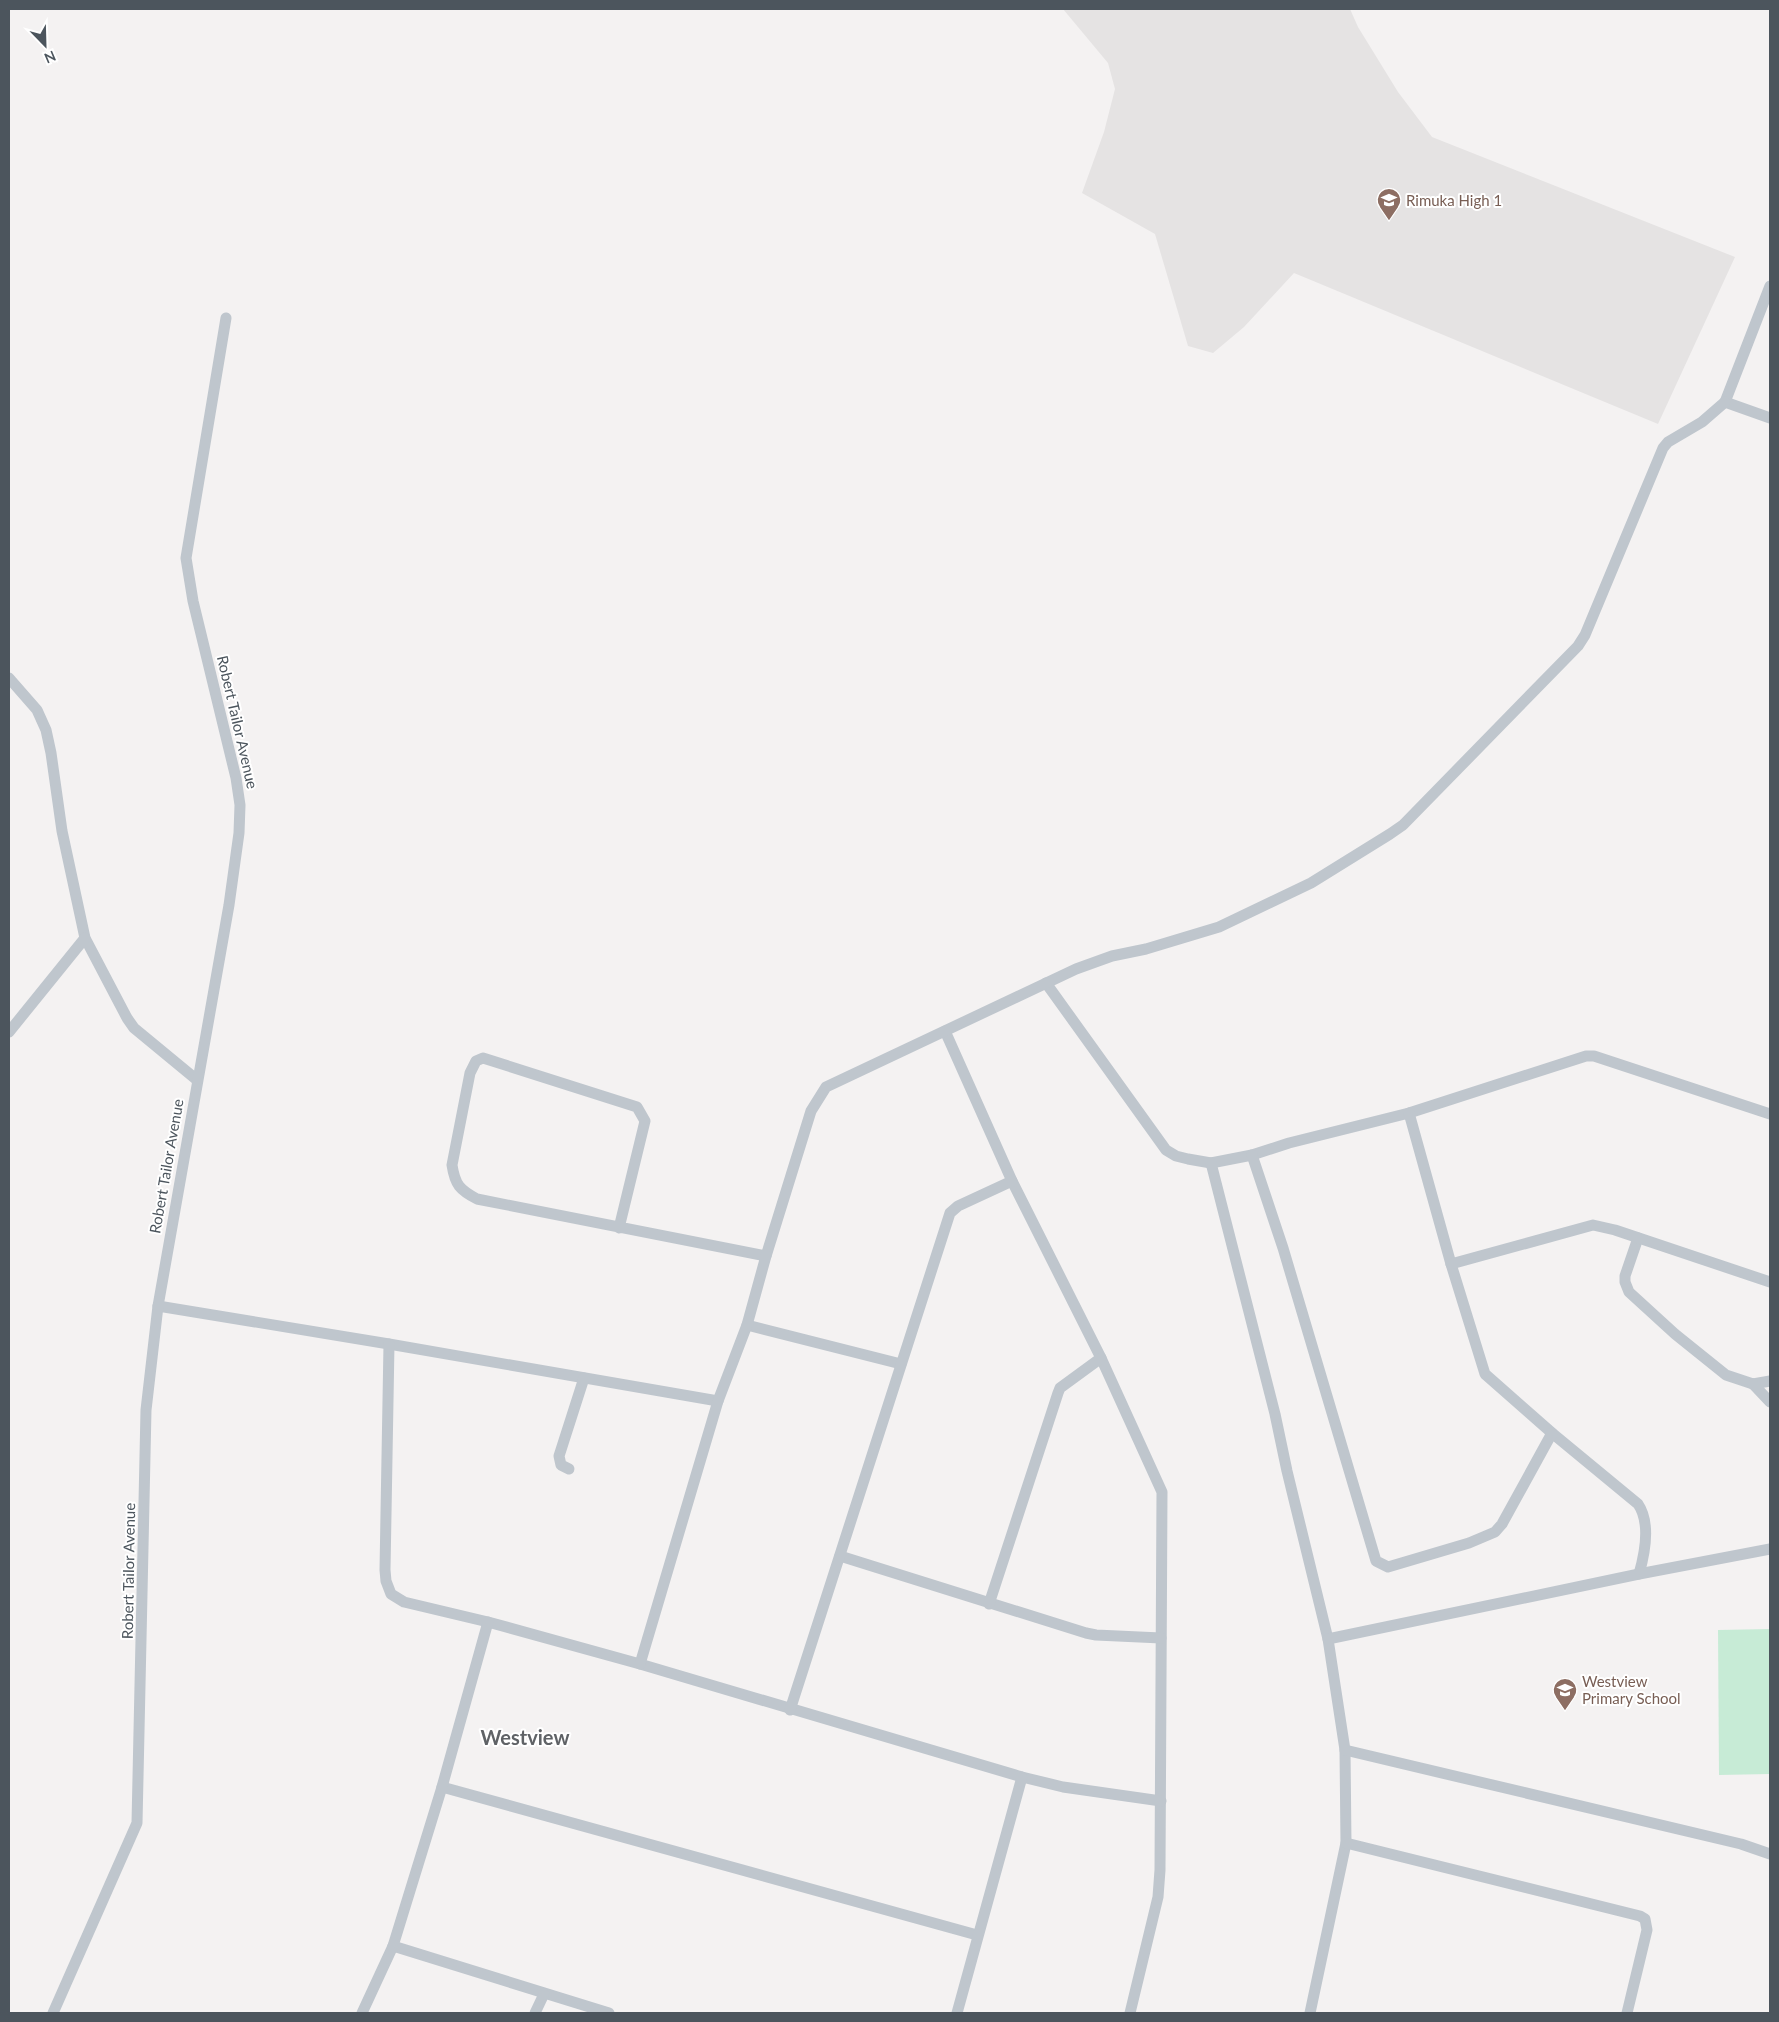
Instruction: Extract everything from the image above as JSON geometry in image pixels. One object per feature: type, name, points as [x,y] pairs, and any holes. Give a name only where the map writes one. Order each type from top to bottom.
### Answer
[{"type":"street","points":[[640,1664],[718,1402],[747,1325],[766,1256],[811,1111],[818,1096],[826,1087],[1076,969],[1112,956],[1146,949],[1220,928],[1311,883],[1403,825],[1578,646],[1585,634],[1663,448],[1668,442],[1702,422],[1725,402],[1770,286]]},
{"type":"street","name":"Robert Tailor Avenue","points":[[52,2013],[137,1823],[146,1410],[158,1306],[196,1080],[229,905],[239,833],[240,805],[236,778],[193,600],[186,558],[226,318]]},
{"type":"street","points":[[1725,402],[1770,418]]},
{"type":"street","points":[[9,678],[37,710],[46,730],[62,831],[85,938],[134,1028],[196,1080]]},
{"type":"street","points":[[9,1032],[85,938]]},
{"type":"street","points":[[1046,983],[1166,1150],[1176,1156],[1211,1162],[1252,1155],[1289,1142],[1409,1113],[1586,1056],[1594,1056],[1770,1114]]},
{"type":"street","points":[[944,1031],[1012,1180],[1101,1358],[1162,1492],[1161,1801],[1158,1897],[1130,2013]]},
{"type":"street","points":[[619,1228],[645,1121],[637,1107],[483,1058],[476,1061],[470,1073],[452,1166],[454,1178],[462,1192],[477,1199],[619,1228],[766,1256]]},
{"type":"street","points":[[1409,1113],[1451,1264],[1485,1374],[1552,1433],[1638,1504],[1643,1511],[1645,1520],[1644,1556],[1639,1574]]},
{"type":"street","points":[[1252,1155],[1283,1248],[1376,1561],[1388,1567],[1469,1543],[1494,1532],[1502,1524],[1552,1433]]},
{"type":"street","points":[[1211,1162],[1276,1414],[1287,1471],[1328,1640],[1345,1750],[1346,1843],[1310,2013]]},
{"type":"street","points":[[790,1710],[950,1213],[958,1206],[1012,1180]]},
{"type":"street","points":[[1451,1264],[1586,1226],[1603,1227],[1770,1282]]},
{"type":"street","points":[[1638,1238],[1625,1276],[1629,1292],[1675,1334],[1726,1375],[1753,1384],[1770,1402]]},
{"type":"street","points":[[158,1306],[389,1344],[718,1402]]},
{"type":"street","points":[[747,1325],[901,1364]]},
{"type":"street","points":[[389,1344],[386,1582],[391,1594],[404,1602],[488,1622],[640,1664],[790,1710],[1022,1777],[1064,1787],[1161,1801]]},
{"type":"street","points":[[989,1604],[1060,1388],[1101,1358]]},
{"type":"street","points":[[569,1469],[561,1466],[559,1456],[584,1378]]},
{"type":"street","points":[[1753,1384],[1770,1381]]},
{"type":"street","points":[[1328,1640],[1639,1574],[1770,1549]]},
{"type":"street","points":[[840,1556],[1096,1636],[1161,1638]]},
{"type":"street","points":[[362,2013],[393,1946],[442,1787],[488,1622]]},
{"type":"street","points":[[1345,1750],[1741,1844],[1770,1854]]},
{"type":"street","points":[[957,2013],[1022,1777]]},
{"type":"street","points":[[442,1787],[978,1936]]},
{"type":"street","points":[[1346,1843],[1640,1916],[1645,1919],[1647,1930],[1627,2013]]},
{"type":"street","points":[[393,1946],[609,2013]]},
{"type":"street","points":[[535,2013],[544,1994]]},
{"type":"shaded area","name":"Rimuka High 1","points":[[1063,9],[1350,9],[1358,27],[1398,92],[1432,137],[1735,257],[1658,424],[1294,273],[1244,327],[1213,353],[1188,346],[1155,234],[1082,193],[1104,132],[1115,89],[1108,63]]},
{"type":"green space","points":[[1770,1629],[1770,1774],[1719,1775],[1718,1630]]},
{"type":"place","name":"Rimuka High 1","points":[[1389,221]]},
{"type":"place","name":"Westview Primary School","points":[[1565,1711]]},
{"type":"district","name":"Westview","points":[[525,1737]]}]
